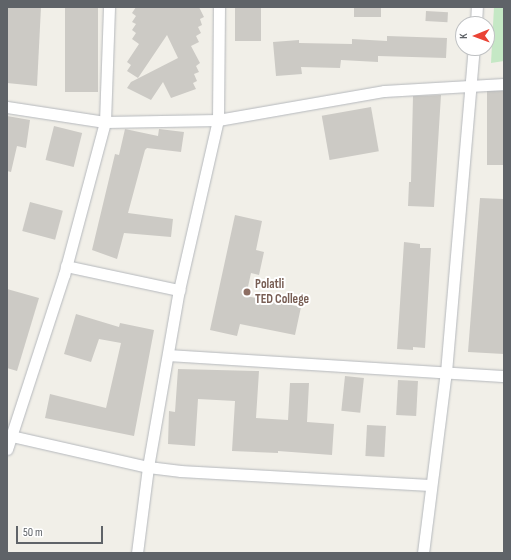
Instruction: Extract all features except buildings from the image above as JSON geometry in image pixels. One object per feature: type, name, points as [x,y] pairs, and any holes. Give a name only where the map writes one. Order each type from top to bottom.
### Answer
[{"type":"street","points":[[7,449],[10,435],[66,266],[105,122],[109,7]]},
{"type":"street","points":[[137,553],[148,467],[180,290],[218,120],[219,7]]},
{"type":"street","points":[[423,553],[429,485],[446,372],[473,56]]},
{"type":"street","points":[[7,107],[105,122],[218,120],[384,91],[471,84],[504,84]]},
{"type":"street","points":[[66,266],[180,290]]},
{"type":"street","points":[[169,355],[504,376]]},
{"type":"street","points":[[10,435],[148,467],[294,478],[429,485]]},
{"type":"green space","points":[[494,7],[504,7],[504,61],[491,63],[491,56],[495,56],[495,16],[494,16]]},
{"type":"place","name":"Polatli TED College","points":[[247,292]]}]
